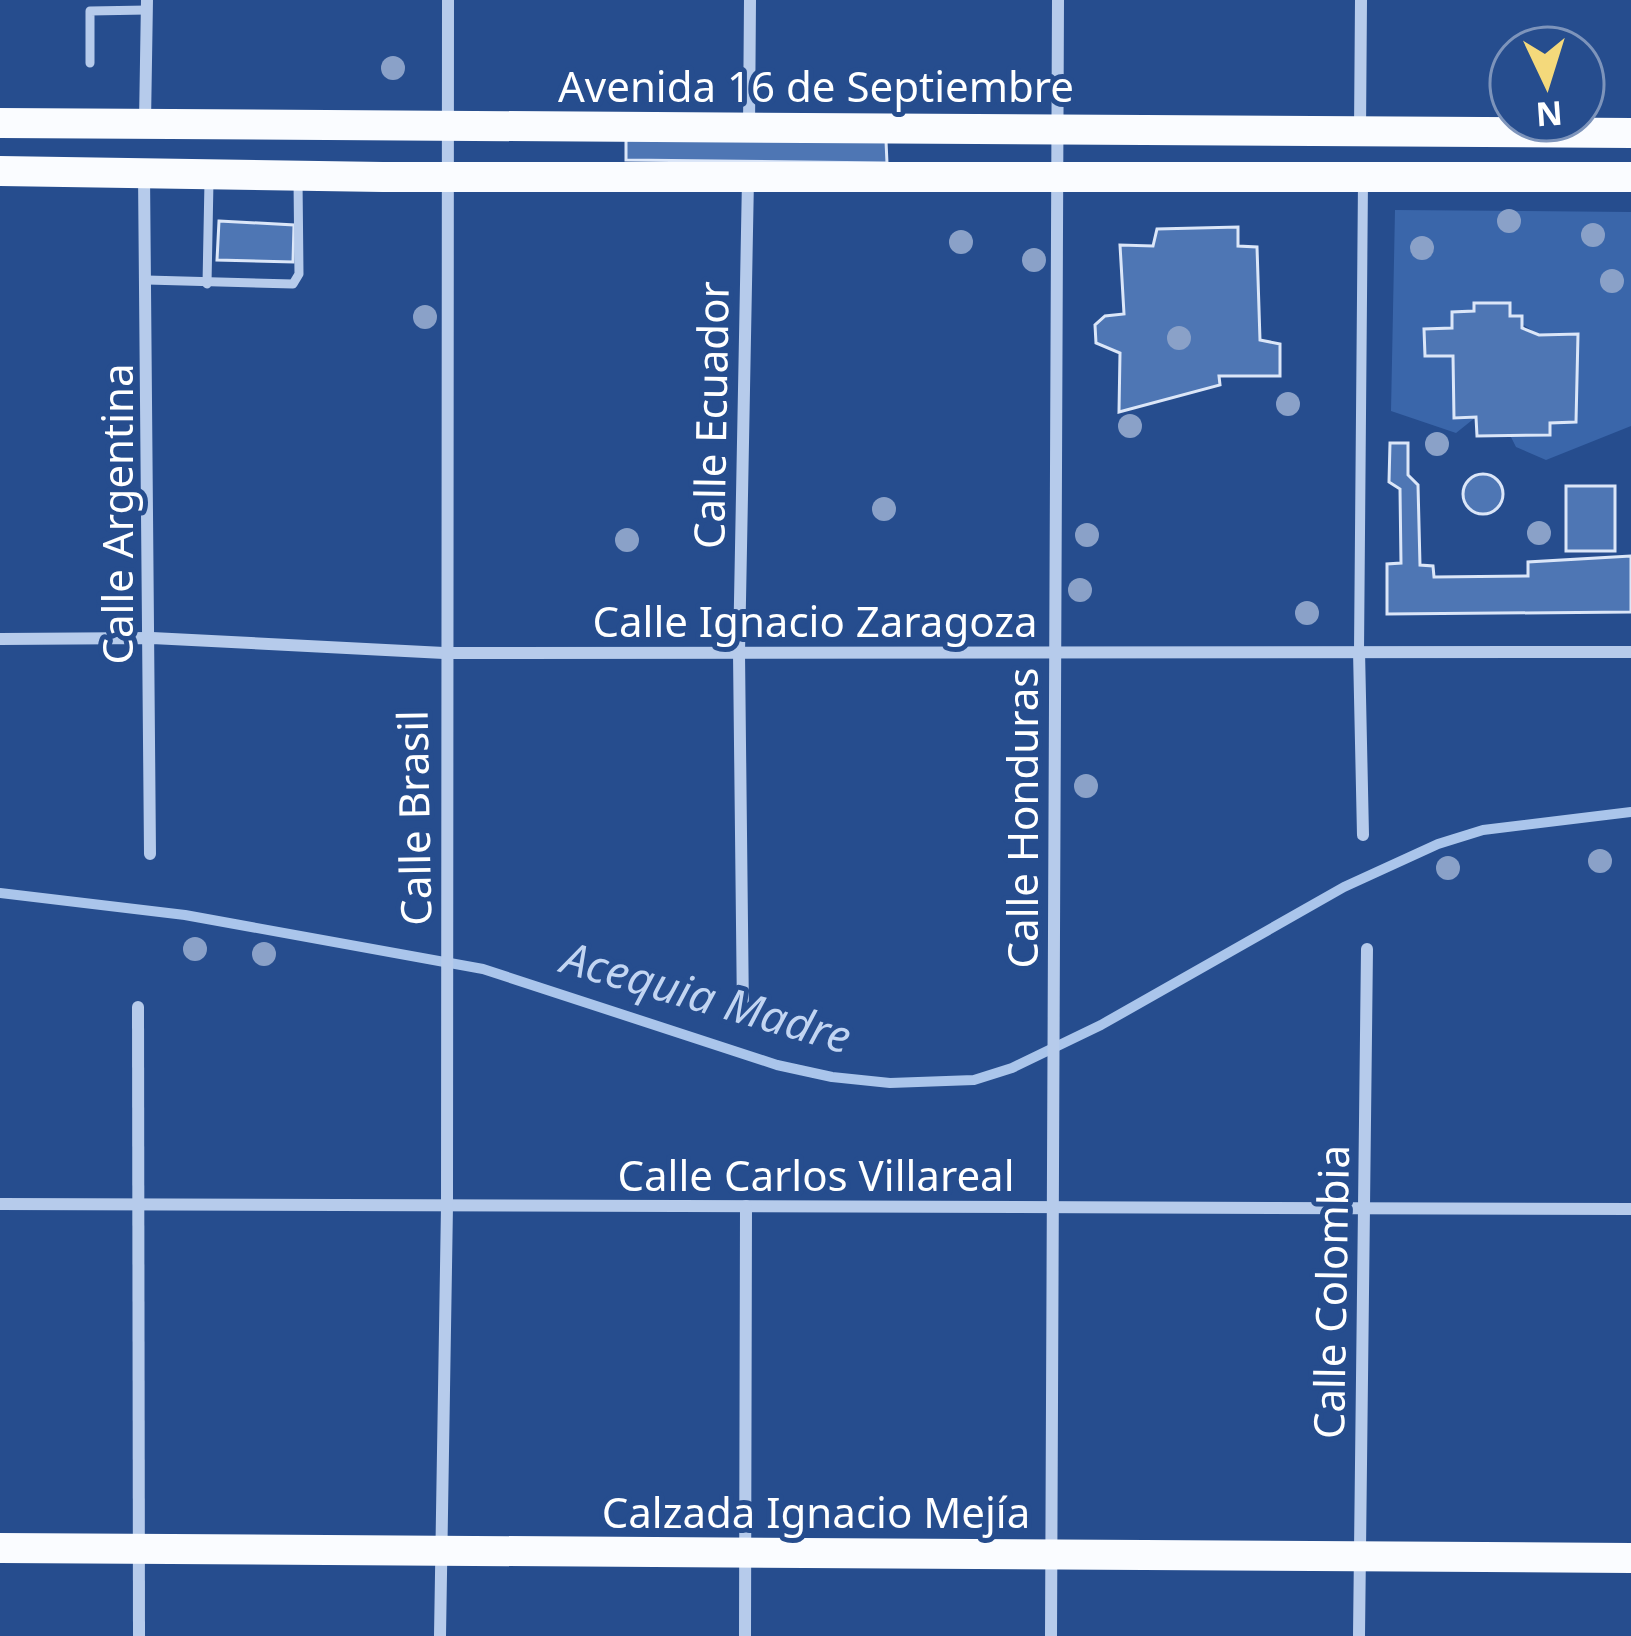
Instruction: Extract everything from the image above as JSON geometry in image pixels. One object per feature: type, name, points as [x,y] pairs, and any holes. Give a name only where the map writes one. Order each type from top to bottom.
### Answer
[{"type":"main road","name":"Avenida 16 de Septiembre","points":[[0,122],[1631,134]]},
{"type":"main road","points":[[0,171],[446,177],[1631,177]]},
{"type":"main road","name":"Calzada Ignacio Mejía","points":[[0,1548],[1631,1558]]},
{"type":"street","name":"Calle Brasil","points":[[440,1636],[448,1003],[444,653],[448,0]]},
{"type":"street","points":[[749,130],[750,0]]},
{"type":"street","name":"Calle Honduras","points":[[1051,1636],[1058,0]]},
{"type":"street","points":[[1360,0],[1360,131]]},
{"type":"street","points":[[145,123],[147,5]]},
{"type":"street","name":"Calle Argentina","points":[[144,173],[152,638],[149,854]]},
{"type":"street","points":[[1363,176],[1359,651],[1363,835]]},
{"type":"street","name":"Calle Ecuador","points":[[743,1014],[739,653],[748,178]]},
{"type":"street","name":"Calle Ignacio Zaragoza","points":[[0,638],[152,638],[444,653],[1631,652]]},
{"type":"street","name":"Calle Colombia","points":[[1359,1636],[1366,949]]},
{"type":"street","points":[[138,1007],[139,1636]]},
{"type":"street","name":"Calle Carlos Villareal","points":[[0,1204],[1631,1209]]},
{"type":"street","points":[[745,1636],[746,1206]]},
{"type":"lane","points":[[90,63],[90,6],[147,5]]},
{"type":"lane","points":[[207,284],[209,173]]},
{"type":"lane","points":[[147,280],[293,284],[299,274],[298,174]]},
{"type":"shaded area","points":[[1395,210],[1631,212],[1631,426],[1546,460],[1516,447],[1510,435],[1550,434],[1550,423],[1576,422],[1578,335],[1539,335],[1510,316],[1452,312],[1452,328],[1425,329],[1425,356],[1453,356],[1454,417],[1476,417],[1456,433],[1391,411]]},
{"type":"building","points":[[626,139],[886,141],[887,163],[626,160]]},
{"type":"building","points":[[219,221],[294,225],[293,262],[217,260]]},
{"type":"building","points":[[1238,227],[1238,246],[1257,247],[1260,340],[1280,344],[1280,376],[1219,376],[1220,385],[1119,412],[1120,353],[1096,343],[1095,325],[1105,316],[1124,314],[1120,245],[1153,246],[1157,229]]},
{"type":"building","points":[[1474,303],[1510,303],[1510,316],[1522,316],[1522,328],[1539,335],[1578,334],[1576,422],[1550,423],[1550,435],[1477,436],[1476,417],[1454,418],[1453,356],[1425,356],[1424,329],[1452,328],[1452,312],[1474,311]]},
{"type":"building","points":[[1390,443],[1408,443],[1408,475],[1418,485],[1420,565],[1433,566],[1434,577],[1528,576],[1528,562],[1631,556],[1631,612],[1387,614],[1387,564],[1401,563],[1400,489],[1389,482]]},
{"type":"building","points":[[1483,474],[1497,480],[1503,494],[1497,508],[1483,514],[1469,508],[1463,494],[1469,480]]},
{"type":"building","points":[[1566,486],[1615,486],[1615,551],[1566,551]]},
{"type":"waterway","name":"Acequia Madre","points":[[0,893],[185,915],[483,969],[777,1065],[832,1077],[890,1083],[974,1080],[1012,1068],[1101,1025],[1344,887],[1438,844],[1483,830],[1631,812]]}]
